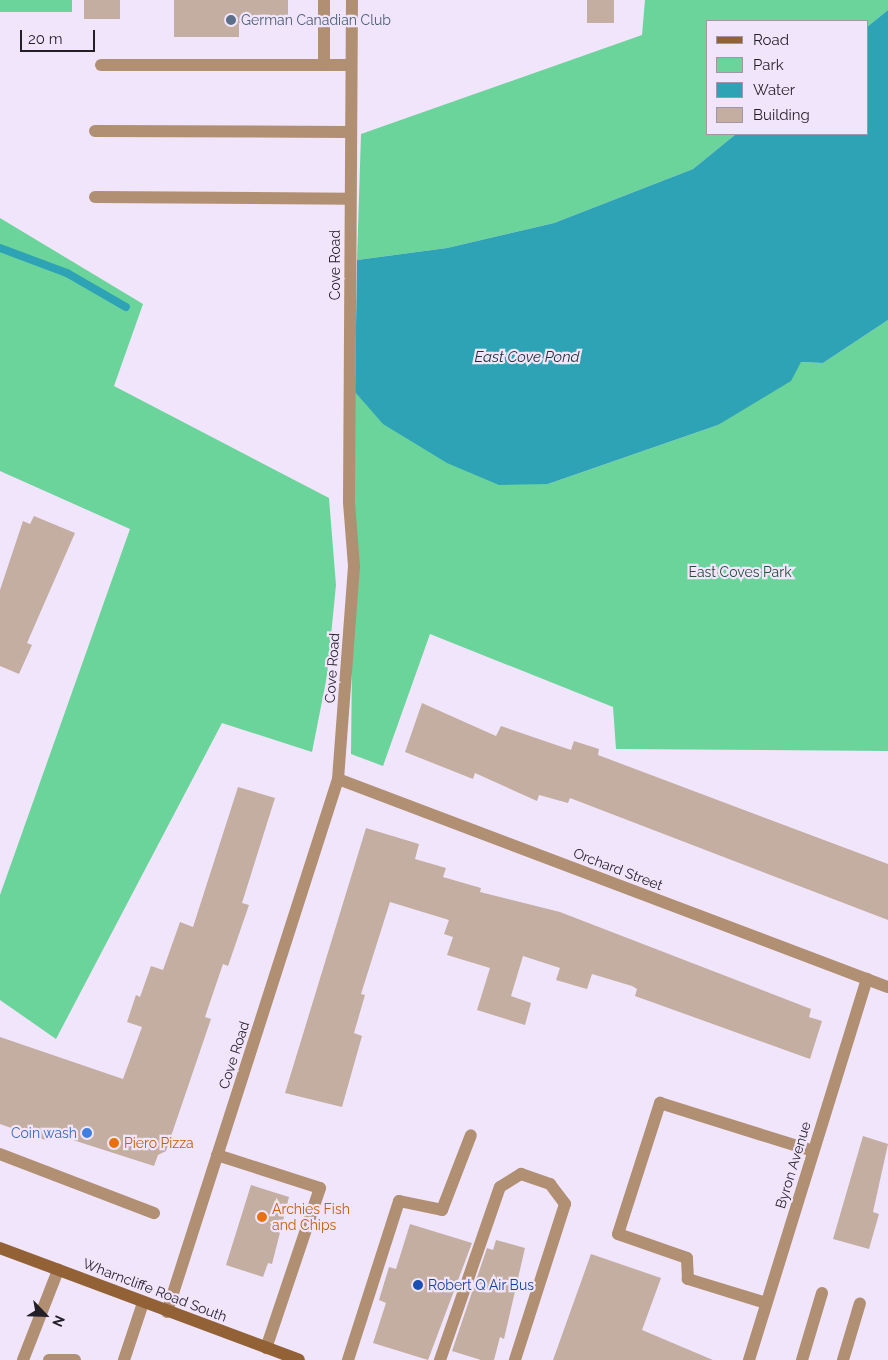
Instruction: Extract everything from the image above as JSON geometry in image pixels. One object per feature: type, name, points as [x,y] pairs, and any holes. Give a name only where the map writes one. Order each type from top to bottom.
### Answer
[{"type":"main road","name":"Wharncliffe Road South","points":[[0,1248],[266,1348],[283,1357],[299,1360]]},
{"type":"street","points":[[324,0],[324,65]]},
{"type":"street","name":"Cove Road","points":[[167,1312],[338,779],[354,566],[349,502],[350,65],[352,0]]},
{"type":"street","points":[[101,65],[350,65]]},
{"type":"street","points":[[95,131],[350,132]]},
{"type":"street","points":[[95,197],[350,199]]},
{"type":"street","name":"Orchard Street","points":[[338,779],[888,987]]},
{"type":"street","name":"Byron Avenue","points":[[749,1360],[867,979]]},
{"type":"street","points":[[766,1303],[688,1279],[687,1258],[618,1234],[660,1103],[813,1151]]},
{"type":"street","points":[[348,1360],[398,1201],[442,1210],[471,1135]]},
{"type":"street","points":[[0,1154],[154,1213]]},
{"type":"street","points":[[217,1155],[320,1188],[266,1348]]},
{"type":"street","points":[[440,1360],[500,1187],[521,1174],[550,1184],[565,1204],[515,1360]]},
{"type":"street","points":[[23,1360],[58,1270]]},
{"type":"street","points":[[802,1360],[822,1292]]},
{"type":"street","points":[[124,1360],[143,1303]]},
{"type":"street","points":[[843,1360],[860,1303]]},
{"type":"street","points":[[49,1360],[75,1360]]},
{"type":"green space","points":[[0,0],[72,0],[72,12],[0,12]]},
{"type":"green space","points":[[645,0],[888,0],[888,10],[868,26],[868,20],[706,20],[706,135],[735,135],[693,169],[554,223],[447,248],[357,260],[361,134],[642,35]]},
{"type":"green space","points":[[0,218],[143,304],[114,386],[329,498],[336,585],[327,676],[312,752],[222,723],[56,1039],[0,1000],[0,895],[130,529],[0,471]]},
{"type":"green space","name":"East Coves Park","points":[[888,320],[888,751],[616,749],[613,707],[430,634],[383,766],[351,754],[355,392],[548,484],[718,425],[801,362],[823,363]]},
{"type":"water","name":"East Cove Pond","points":[[888,10],[888,320],[823,363],[801,362],[791,381],[718,425],[548,484],[499,485],[447,463],[383,424],[355,392],[357,260],[447,248],[554,223],[693,169],[735,135],[868,135],[868,26]]},
{"type":"building","points":[[84,0],[120,0],[120,19],[84,19]]},
{"type":"building","name":"German Canadian Club","points":[[174,0],[288,0],[288,23],[239,23],[239,37],[174,37]]},
{"type":"building","points":[[587,0],[614,0],[614,23],[587,23]]},
{"type":"building","points":[[34,516],[75,533],[27,643],[32,645],[19,674],[0,666],[0,590],[23,521],[30,524]]},
{"type":"building","points":[[422,703],[496,736],[501,726],[571,750],[574,741],[599,749],[598,755],[888,864],[888,920],[570,798],[568,803],[539,795],[537,801],[475,773],[473,779],[405,752]]},
{"type":"building","points":[[238,787],[275,798],[242,903],[249,905],[228,966],[223,964],[205,1017],[211,1019],[166,1151],[158,1155],[154,1166],[51,1133],[48,1141],[0,1124],[0,1037],[123,1079],[142,1027],[127,1022],[136,995],[140,997],[151,966],[163,970],[180,922],[193,927]]},
{"type":"building","points":[[366,828],[419,844],[415,859],[446,868],[443,877],[481,888],[480,892],[560,912],[811,1009],[809,1017],[822,1021],[810,1059],[635,996],[637,989],[632,986],[592,974],[587,989],[556,980],[560,968],[523,956],[511,996],[531,1003],[525,1025],[477,1010],[490,968],[447,955],[453,937],[444,934],[449,920],[390,902],[361,994],[365,995],[354,1033],[362,1036],[342,1107],[285,1093]]},
{"type":"building","points":[[863,1136],[888,1144],[873,1212],[879,1214],[869,1249],[833,1239]]},
{"type":"building","name":"Archies Fish and Chips","points":[[251,1185],[289,1197],[272,1264],[268,1263],[263,1277],[226,1265]]},
{"type":"building","name":"Robert Q Air Bus","points":[[410,1224],[472,1243],[428,1360],[373,1343],[386,1303],[379,1300],[389,1267],[396,1269]]},
{"type":"building","points":[[496,1240],[525,1248],[504,1339],[500,1337],[494,1360],[481,1360],[452,1351],[487,1248],[493,1250]]},
{"type":"building","points":[[591,1254],[661,1278],[642,1330],[713,1360],[553,1360]]},
{"type":"waterway","points":[[0,248],[67,273],[126,307]]},
{"type":"place","name":"German Canadian Club","points":[[231,20]]},
{"type":"place","name":"Coin wash","points":[[87,1133]]},
{"type":"place","name":"Piero Pizza","points":[[114,1143]]},
{"type":"place","name":"Archies Fish and Chips","points":[[262,1217]]},
{"type":"place","name":"Robert Q Air Bus","points":[[418,1285]]}]
